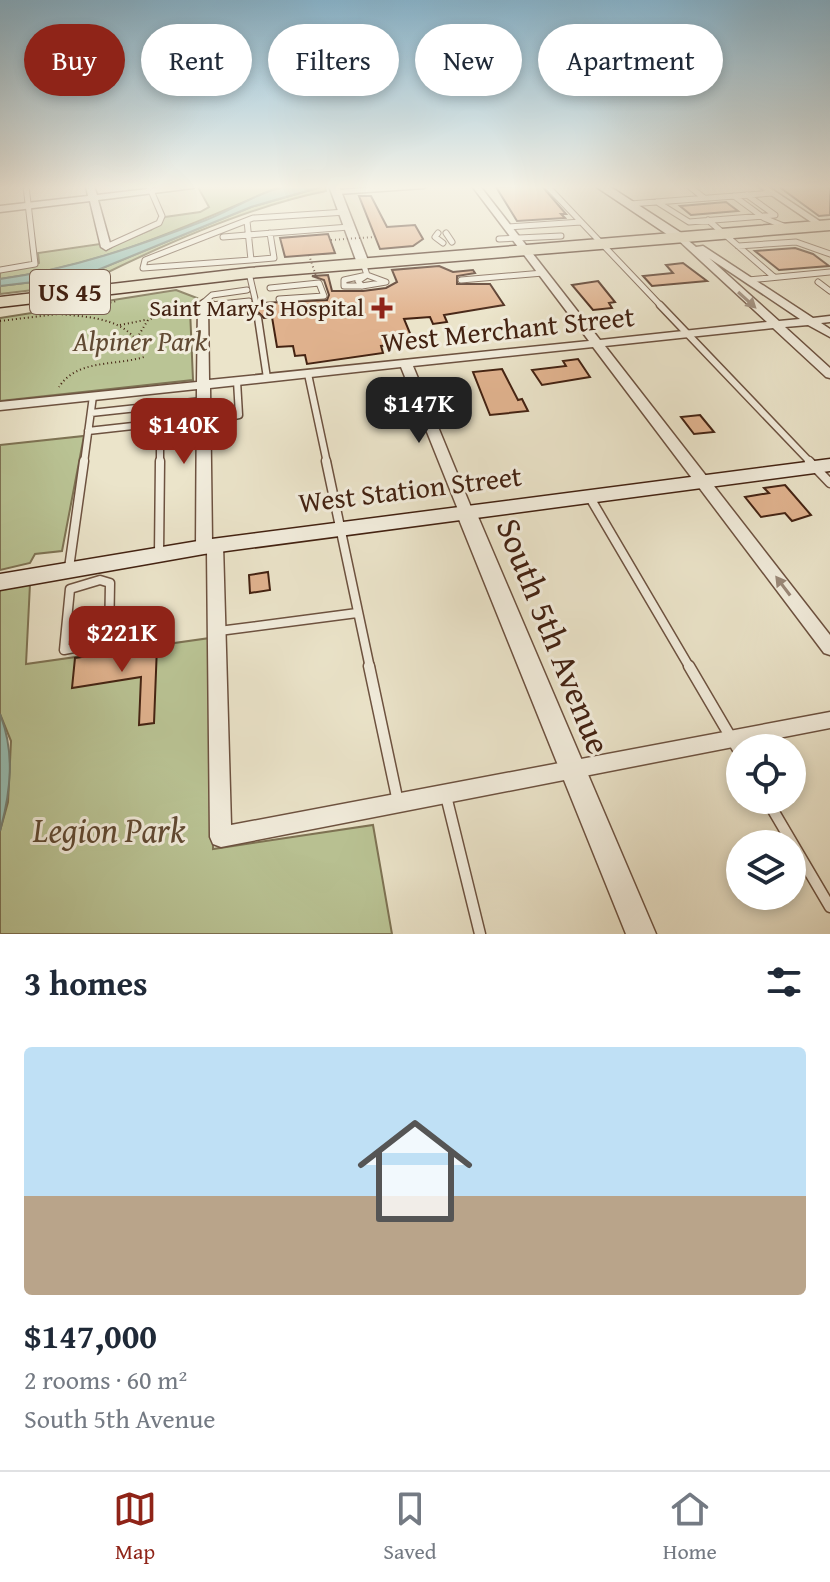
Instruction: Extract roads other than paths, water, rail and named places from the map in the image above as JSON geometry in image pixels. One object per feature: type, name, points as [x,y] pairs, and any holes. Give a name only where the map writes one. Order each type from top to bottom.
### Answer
[{"type":"main road","points":[[669,230],[679,236]]},
{"type":"main road","name":"US 45","points":[[0,311],[249,274],[371,269],[520,243],[600,243],[679,236],[707,230]]},
{"type":"main road","name":"US 45","points":[[0,302],[134,292]]},
{"type":"main road","name":"West Station Street","points":[[0,582],[69,569],[100,571],[159,554],[210,546],[822,466]]},
{"type":"street","points":[[101,230],[106,247]]},
{"type":"street","points":[[352,230],[371,269]]},
{"type":"street","points":[[510,230],[830,648]]},
{"type":"street","points":[[679,236],[830,334]]},
{"type":"street","points":[[679,236],[830,374]]},
{"type":"street","points":[[203,304],[202,420],[217,631],[221,837],[446,796],[573,769],[726,747]]},
{"type":"street","name":"West Merchant Street","points":[[0,406],[830,319]]},
{"type":"street","name":"South 5th Avenue","points":[[406,364],[641,934]]},
{"type":"street","points":[[779,734],[830,720]]},
{"type":"lane","points":[[0,270],[35,264],[31,230]]},
{"type":"lane","points":[[106,247],[144,230]]},
{"type":"lane","points":[[225,230],[145,260],[143,268],[249,274]]},
{"type":"lane","points":[[203,304],[252,302],[248,230]]},
{"type":"lane","points":[[223,237],[290,230]]},
{"type":"lane","points":[[556,230],[565,241]]},
{"type":"lane","points":[[588,230],[822,466],[830,483]]},
{"type":"lane","points":[[716,230],[774,277]]},
{"type":"lane","points":[[203,304],[212,295],[274,258],[270,233]]},
{"type":"lane","points":[[438,233],[435,237],[443,243]]},
{"type":"lane","points":[[446,233],[452,242]]},
{"type":"lane","points":[[499,239],[520,243]]},
{"type":"lane","points":[[738,246],[809,242],[830,254]]},
{"type":"lane","points":[[371,269],[385,284],[354,289],[343,284],[344,280],[371,269]]},
{"type":"lane","points":[[362,286],[358,281],[371,269]]},
{"type":"lane","points":[[748,280],[830,272]]},
{"type":"lane","points":[[461,280],[543,273]]},
{"type":"lane","points":[[818,282],[830,291]]},
{"type":"lane","points":[[270,288],[319,283],[324,296],[279,299]]},
{"type":"lane","points":[[258,318],[267,378]]},
{"type":"lane","points":[[308,374],[398,805]]},
{"type":"lane","points":[[88,431],[239,415],[237,381]]},
{"type":"lane","points":[[69,569],[93,396]]},
{"type":"lane","points":[[91,413],[202,401]]},
{"type":"lane","points":[[159,554],[160,434],[166,425],[184,420]]},
{"type":"lane","points":[[589,496],[729,734]]},
{"type":"lane","points":[[100,571],[110,583],[109,641],[64,650],[70,589],[100,571]]},
{"type":"lane","points":[[217,631],[357,613]]},
{"type":"lane","points":[[446,796],[480,934]]},
{"type":"lane","points":[[775,814],[830,907]]},
{"type":"water","points":[[179,230],[196,230],[83,276],[0,286],[0,279],[79,263]]},
{"type":"water","points":[[0,714],[8,743],[10,772],[0,831]]},
{"type":"place","name":"Saint Mary's Hospital","points":[[382,308]]},
{"type":"park label","name":"Alpiner Park","points":[[140,341]]},
{"type":"park label","name":"Legion Park","points":[[109,830]]}]
